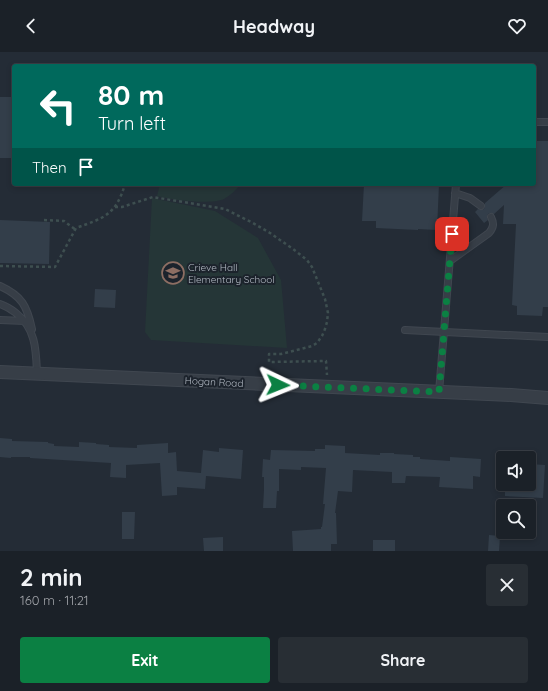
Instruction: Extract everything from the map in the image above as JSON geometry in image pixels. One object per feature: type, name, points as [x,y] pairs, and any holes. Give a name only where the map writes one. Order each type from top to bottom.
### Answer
[{"type":"street","name":"Hogan Road","points":[[0,372],[511,395],[548,398]]},
{"type":"lane","points":[[536,122],[548,122]]},
{"type":"lane","points":[[439,392],[456,186]]},
{"type":"lane","points":[[455,193],[470,198],[481,206]]},
{"type":"lane","points":[[450,261],[489,233],[494,225],[491,217]]},
{"type":"lane","points":[[0,286],[20,298],[25,306],[30,318],[37,374]]},
{"type":"lane","points":[[0,304],[10,309],[25,321],[34,343]]},
{"type":"lane","points":[[0,320],[25,321]]},
{"type":"lane","points":[[405,330],[548,337]]},
{"type":"path","points":[[0,266],[54,267],[76,228],[100,220],[106,216],[115,207],[124,186]]},
{"type":"path","points":[[115,207],[122,208],[153,197],[219,208],[232,212],[253,223],[294,249],[307,260],[312,267],[325,299],[328,313],[327,322],[322,336],[317,343],[312,346],[281,354],[269,354],[269,362],[326,361],[327,375]]},
{"type":"path","points":[[44,220],[64,221],[76,230]]},
{"type":"shaded area","points":[[160,186],[239,186],[224,199],[210,202],[172,199],[157,196]]},
{"type":"shaded area","points":[[152,198],[215,211],[258,238],[281,280],[287,348],[151,340],[145,332]]},
{"type":"building","points":[[0,97],[12,97],[12,158],[0,158]]},
{"type":"building","points":[[536,141],[548,141],[548,307],[543,307],[542,316],[517,315],[517,306],[512,305],[516,224],[503,224],[504,205],[494,214],[488,214],[488,220],[484,223],[475,212],[478,209],[484,209],[485,203],[505,186],[536,186]]},
{"type":"building","points":[[364,186],[439,186],[437,230],[376,228],[376,221],[362,221]]},
{"type":"building","points":[[0,220],[50,222],[49,264],[0,263]]},
{"type":"building","points":[[95,289],[116,290],[115,308],[94,307]]},
{"type":"building","points":[[0,438],[12,439],[12,441],[48,442],[54,444],[54,446],[79,447],[79,442],[109,445],[109,447],[137,448],[137,445],[168,443],[168,453],[176,452],[177,471],[201,473],[203,450],[219,452],[219,448],[243,450],[241,479],[206,476],[205,489],[177,487],[177,495],[162,496],[160,463],[126,465],[126,478],[110,477],[111,463],[30,457],[0,457]]},
{"type":"building","points":[[325,445],[345,446],[345,453],[380,455],[380,453],[394,453],[413,455],[413,457],[420,457],[420,459],[450,461],[450,457],[481,459],[480,477],[473,476],[473,489],[439,487],[440,477],[406,476],[405,483],[392,483],[392,472],[353,470],[352,492],[338,491],[335,513],[337,544],[331,544],[331,551],[293,551],[292,531],[321,529],[322,527],[325,504],[323,504],[326,468],[301,467],[301,470],[279,469],[279,491],[277,491],[276,508],[263,508],[263,459],[270,460],[271,450],[315,451],[315,449],[325,449]]},
{"type":"building","points":[[536,464],[545,465],[543,498],[505,496],[505,491],[536,491]]},
{"type":"building","points":[[122,512],[135,512],[134,539],[122,539]]},
{"type":"building","points":[[489,535],[496,536],[496,539],[500,539],[499,551],[488,551]]},
{"type":"building","points":[[223,537],[223,551],[204,551],[203,538]]},
{"type":"building","points":[[373,540],[395,540],[395,551],[373,551]]},
{"type":"place","name":"Crieve Hall Elementary School","points":[[173,273]]},
{"type":"route","points":[[278,385],[439,392],[452,234]]}]
